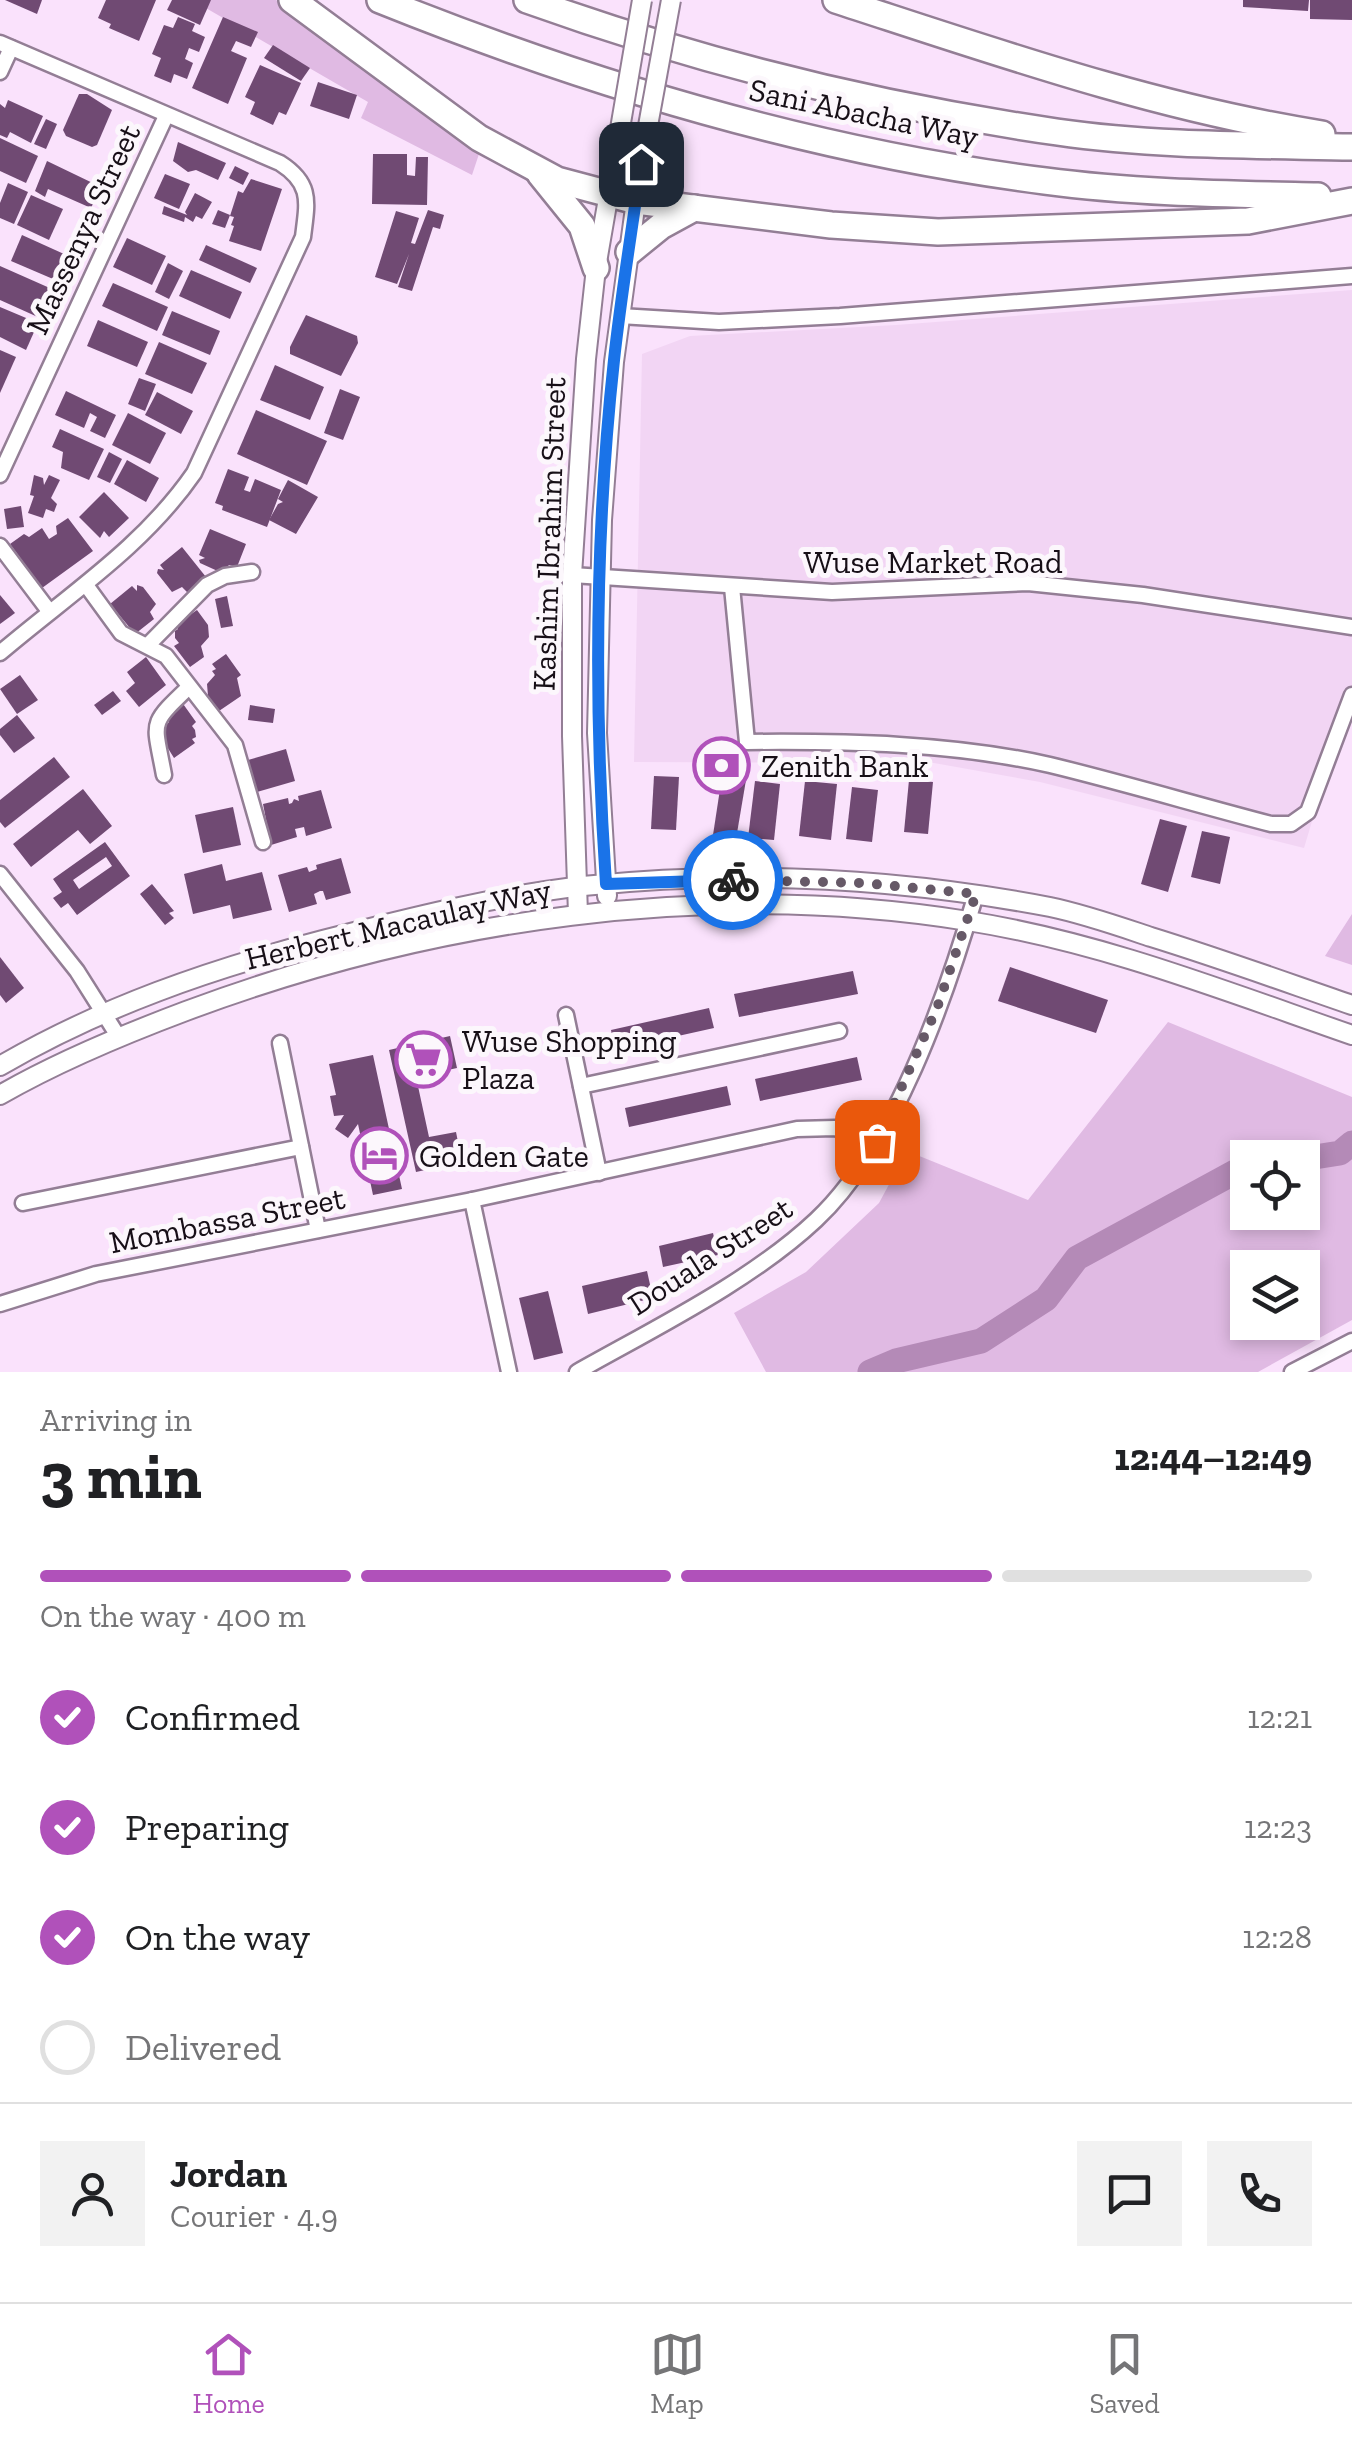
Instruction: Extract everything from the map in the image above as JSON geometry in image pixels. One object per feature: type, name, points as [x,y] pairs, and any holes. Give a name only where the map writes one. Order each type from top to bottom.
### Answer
[{"type":"highway","points":[[292,0],[480,138],[537,170],[609,196],[831,225],[938,232],[1248,221],[1352,199]]},
{"type":"highway","name":"Sani Abacha Way","points":[[380,0],[617,88],[926,164],[1068,184],[1352,199]]},
{"type":"highway","name":"Sani Abacha Way","points":[[527,0],[732,64],[897,102],[1059,132],[1228,144],[1352,147]]},
{"type":"highway","points":[[836,0],[1044,67],[1193,109],[1352,138]]},
{"type":"highway","points":[[537,170],[582,226],[596,268]]},
{"type":"highway","points":[[629,252],[660,226],[694,208]]},
{"type":"main road","name":"Kashim Ibrahim Street","points":[[578,914],[572,575],[596,268],[642,0]]},
{"type":"main road","name":"Kashim Ibrahim Street","points":[[608,911],[597,733],[600,579],[620,316],[641,164],[670,0]]},
{"type":"main road","name":"Herbert Macaulay Way","points":[[0,1066],[104,1012],[245,961],[472,906],[606,884],[802,879],[976,894],[1090,918],[1352,1005]]},
{"type":"main road","name":"Herbert Macaulay Way","points":[[0,1095],[118,1036],[254,986],[316,968],[478,930],[578,914],[710,906],[805,906],[968,920],[1131,958],[1348,1034]]},
{"type":"street","points":[[0,72],[5,46],[296,173],[304,184],[307,206],[303,237],[194,473],[142,536],[0,652]]},
{"type":"street","name":"Massenya Street","points":[[0,475],[166,116]]},
{"type":"street","points":[[620,316],[719,322],[840,316],[1352,276]]},
{"type":"street","points":[[0,546],[49,611]]},
{"type":"street","points":[[148,645],[207,585],[226,576],[252,572]]},
{"type":"street","name":"Wuse Market Road","points":[[572,575],[732,587],[887,592],[1028,583],[1143,595],[1352,626]]},
{"type":"street","points":[[86,585],[121,633],[166,656],[235,744],[263,842]]},
{"type":"street","points":[[732,587],[747,742],[837,742],[948,750],[1048,764],[1272,824],[1291,824],[1308,812],[1352,695]]},
{"type":"street","points":[[164,774],[155,726],[162,712],[189,686]]},
{"type":"street","points":[[0,874],[77,971],[118,1036]]},
{"type":"street","name":"Douala Street","points":[[577,1372],[692,1307],[789,1243],[844,1190],[877,1142],[937,1008],[976,894]]},
{"type":"street","points":[[566,1015],[598,1174]]},
{"type":"street","points":[[581,1086],[839,1030]]},
{"type":"street","points":[[280,1043],[318,1230]]},
{"type":"street","name":"Mombassa Street","points":[[0,1304],[96,1274],[598,1174],[797,1129],[835,1128],[877,1142]]},
{"type":"street","points":[[23,1203],[301,1148]]},
{"type":"street","points":[[472,1200],[508,1372]]},
{"type":"street","points":[[1292,1372],[1352,1340]]},
{"type":"shaded area","points":[[192,0],[276,0],[481,148],[472,175],[361,118],[368,102]]},
{"type":"shaded area","points":[[1352,290],[1352,688],[1304,848],[1040,782],[934,763],[634,762],[642,354],[690,336],[896,325]]},
{"type":"shaded area","points":[[1352,914],[1352,965],[1325,956]]},
{"type":"shaded area","points":[[1168,1022],[1352,1097],[1352,1320],[1320,1338],[1320,1250],[1230,1250],[1230,1340],[1316,1340],[1258,1372],[766,1372],[734,1313],[806,1272],[879,1203],[907,1151],[1028,1200]]},
{"type":"building","points":[[5,0],[42,0],[37,14]]},
{"type":"building","points":[[106,0],[156,0],[139,41],[109,28],[111,24],[98,18]]},
{"type":"building","points":[[172,0],[211,0],[200,25],[167,10]]},
{"type":"building","points":[[1243,0],[1309,0],[1308,11],[1243,7]]},
{"type":"building","points":[[1310,0],[1352,0],[1352,20],[1310,19]]},
{"type":"building","points":[[178,17],[195,24],[192,31],[205,37],[199,52],[189,48],[185,59],[193,63],[187,79],[174,74],[171,83],[154,76],[161,58],[152,54],[164,25],[173,28]]},
{"type":"building","points":[[223,17],[258,32],[251,47],[236,41],[231,51],[247,58],[228,104],[192,88]]},
{"type":"building","points":[[273,45],[310,68],[301,81],[264,58]]},
{"type":"building","points":[[260,65],[301,83],[286,115],[279,112],[273,125],[250,114],[255,102],[245,97]]},
{"type":"building","points":[[318,82],[357,95],[349,119],[310,106]]},
{"type":"building","points":[[79,94],[87,94],[112,110],[97,145],[92,147],[66,136],[63,130]]},
{"type":"building","points":[[8,100],[43,116],[31,143],[10,132],[7,138],[0,135],[0,104],[5,108]]},
{"type":"building","points":[[46,119],[57,124],[46,149],[34,144]]},
{"type":"building","points":[[0,138],[38,156],[26,183],[0,171]]},
{"type":"building","points":[[178,142],[226,163],[218,180],[196,170],[188,172],[173,161]]},
{"type":"building","points":[[373,154],[407,154],[407,175],[415,176],[416,157],[428,157],[427,205],[372,204]]},
{"type":"building","points":[[47,161],[101,187],[91,208],[48,189],[45,197],[35,191]]},
{"type":"building","points":[[235,166],[249,173],[243,185],[229,178]]},
{"type":"building","points":[[165,174],[190,184],[179,209],[154,198]]},
{"type":"building","points":[[251,179],[282,189],[261,251],[229,241],[234,226],[234,217],[230,216],[238,191],[243,193]]},
{"type":"building","points":[[8,183],[28,192],[14,224],[0,218],[0,203]]},
{"type":"building","points":[[195,193],[212,202],[202,219],[196,216],[193,222],[185,217],[184,222],[162,214],[164,206],[187,215]]},
{"type":"building","points":[[31,195],[63,209],[49,240],[17,225]]},
{"type":"building","points":[[218,210],[230,215],[225,228],[212,224]]},
{"type":"building","points":[[428,210],[444,215],[440,229],[433,227],[412,291],[398,287],[409,254],[397,284],[375,277],[396,211],[419,218],[411,243],[415,244]]},
{"type":"building","points":[[22,235],[64,254],[53,279],[11,261]]},
{"type":"building","points":[[127,238],[166,256],[152,285],[113,267]]},
{"type":"building","points":[[206,245],[257,268],[250,283],[199,260]]},
{"type":"building","points":[[168,263],[183,271],[169,299],[155,292]]},
{"type":"building","points":[[0,266],[52,289],[40,318],[0,300]]},
{"type":"building","points":[[191,270],[242,292],[230,319],[179,296]]},
{"type":"building","points":[[113,283],[168,307],[157,331],[102,306]]},
{"type":"building","points":[[0,307],[38,323],[26,350],[0,337]]},
{"type":"building","points":[[172,311],[220,331],[210,355],[162,335]]},
{"type":"building","points":[[306,315],[357,336],[358,343],[341,376],[290,354]]},
{"type":"building","points":[[98,320],[148,342],[137,367],[87,346]]},
{"type":"building","points":[[159,342],[207,363],[192,394],[145,374]]},
{"type":"building","points":[[0,350],[16,357],[0,393]]},
{"type":"building","points":[[275,365],[324,387],[310,420],[260,400]]},
{"type":"building","points":[[139,378],[156,384],[145,411],[128,404]]},
{"type":"building","points":[[340,389],[360,397],[343,440],[324,433]]},
{"type":"building","points":[[66,391],[116,415],[105,438],[90,431],[97,417],[90,413],[84,428],[55,415]]},
{"type":"building","points":[[157,392],[193,411],[181,434],[145,415]]},
{"type":"building","points":[[256,410],[327,441],[307,485],[237,454]]},
{"type":"building","points":[[128,413],[166,433],[150,464],[112,445]]},
{"type":"building","points":[[60,429],[104,449],[89,480],[61,468],[63,452],[52,447]]},
{"type":"building","points":[[109,452],[122,459],[110,483],[97,477]]},
{"type":"building","points":[[127,460],[159,478],[146,502],[114,484]]},
{"type":"building","points":[[228,469],[249,477],[244,490],[250,492],[255,479],[281,490],[267,527],[222,510],[223,506],[215,503]]},
{"type":"building","points":[[34,475],[43,478],[44,485],[49,475],[60,480],[51,498],[57,504],[54,512],[46,509],[43,518],[28,513],[34,496],[30,495]]},
{"type":"building","points":[[288,480],[318,497],[296,534],[269,520],[283,502],[278,499]]},
{"type":"building","points":[[104,492],[129,518],[109,537],[104,531],[100,538],[79,517]]},
{"type":"building","points":[[21,506],[24,527],[7,529],[4,509]]},
{"type":"building","points":[[68,518],[93,551],[42,588],[10,544],[42,528],[49,539],[57,534],[56,526]]},
{"type":"building","points":[[210,529],[246,544],[237,567],[229,565],[222,573],[200,563],[205,558],[199,555]]},
{"type":"building","points":[[182,547],[206,577],[188,593],[182,587],[172,592],[157,573],[158,569],[164,570],[160,565]]},
{"type":"building","points":[[137,585],[156,604],[150,612],[154,619],[135,634],[110,604],[132,586],[137,591]]},
{"type":"building","points":[[0,595],[15,613],[0,624]]},
{"type":"building","points":[[227,596],[233,626],[221,628],[215,599]]},
{"type":"building","points":[[197,610],[208,625],[209,637],[201,646],[204,657],[190,667],[174,646],[179,643],[175,625]]},
{"type":"building","points":[[226,654],[241,675],[237,678],[241,696],[219,711],[208,696],[207,684],[215,675],[212,664]]},
{"type":"building","points":[[146,657],[166,685],[139,707],[126,691],[135,683],[127,672]]},
{"type":"building","points":[[20,675],[38,700],[17,714],[0,689]]},
{"type":"building","points":[[113,691],[121,701],[102,715],[94,705]]},
{"type":"building","points":[[181,701],[196,722],[192,726],[196,737],[192,739],[195,743],[174,758],[161,737],[169,722],[167,711]]},
{"type":"building","points":[[250,705],[275,709],[273,723],[248,720]]},
{"type":"building","points":[[17,715],[35,738],[14,753],[0,735],[0,729]]},
{"type":"building","points":[[286,749],[295,781],[257,792],[248,760]]},
{"type":"building","points":[[54,757],[70,777],[5,828],[0,822],[0,800]]},
{"type":"building","points":[[654,776],[679,777],[676,830],[651,829]]},
{"type":"building","points":[[722,776],[746,780],[736,839],[713,835]]},
{"type":"building","points":[[909,780],[933,782],[928,834],[904,832]]},
{"type":"building","points":[[755,781],[780,784],[774,840],[748,838]]},
{"type":"building","points":[[805,781],[837,784],[831,840],[799,836]]},
{"type":"building","points":[[852,787],[878,790],[872,842],[846,839]]},
{"type":"building","points":[[83,789],[112,826],[90,844],[78,830],[31,867],[13,844]]},
{"type":"building","points":[[321,790],[332,828],[306,836],[304,827],[295,829],[297,837],[271,845],[263,804],[288,798],[289,804],[294,799],[299,801],[298,796]]},
{"type":"building","points":[[233,807],[241,845],[203,853],[195,815]]},
{"type":"building","points":[[1160,819],[1187,826],[1168,892],[1141,884]]},
{"type":"building","points":[[1202,831],[1230,837],[1220,884],[1191,877]]},
{"type":"building","points":[[105,842],[130,876],[77,915],[68,903],[61,908],[53,898],[62,892],[53,879]],"holes":[[[106,857],[112,866],[79,889],[73,880]]]},
{"type":"building","points":[[341,858],[351,893],[326,900],[320,891],[314,894],[317,904],[289,912],[278,875],[307,867],[309,872],[317,869],[316,865]]},
{"type":"building","points":[[222,864],[226,881],[262,872],[272,910],[233,919],[230,905],[193,914],[184,874]]},
{"type":"building","points":[[152,884],[174,911],[169,913],[174,918],[165,925],[140,894]]},
{"type":"building","points":[[0,957],[24,988],[6,1003],[0,995]]},
{"type":"building","points":[[1010,967],[1108,1000],[1096,1033],[998,1001]]},
{"type":"building","points":[[853,971],[858,994],[739,1017],[734,994]]},
{"type":"building","points":[[709,1008],[714,1028],[615,1050],[611,1030]]},
{"type":"building","points":[[450,1036],[457,1068],[416,1077],[429,1137],[456,1132],[462,1162],[416,1172],[389,1050]]},
{"type":"building","name":"Golden Gate","points":[[373,1055],[402,1189],[373,1195],[358,1124],[348,1138],[335,1129],[344,1115],[334,1116],[330,1096],[336,1095],[329,1064]]},
{"type":"building","points":[[857,1057],[862,1080],[760,1101],[755,1079]]},
{"type":"building","points":[[727,1086],[731,1105],[629,1127],[625,1108]]},
{"type":"building","points":[[713,1233],[718,1255],[663,1267],[659,1246]]},
{"type":"building","points":[[647,1271],[653,1298],[588,1314],[582,1286]]},
{"type":"building","points":[[548,1291],[563,1353],[534,1360],[519,1298]]},
{"type":"waterway","points":[[1320,1156],[1340,1153],[1352,1143]]},
{"type":"waterway","points":[[870,1372],[896,1361],[981,1341],[1046,1299],[1077,1258],[1230,1175]]},
{"type":"way so far","points":[[733,880],[802,879],[976,894],[937,1008],[877,1142]]},
{"type":"place","name":"Zenith Bank","points":[[722,766]]},
{"type":"place","name":"Wuse Shopping Plaza","points":[[423,1059]]},
{"type":"place","name":"Golden Gate","points":[[380,1156]]},
{"type":"route","points":[[641,164],[614,362],[602,520],[597,733],[606,884],[733,880]]}]
